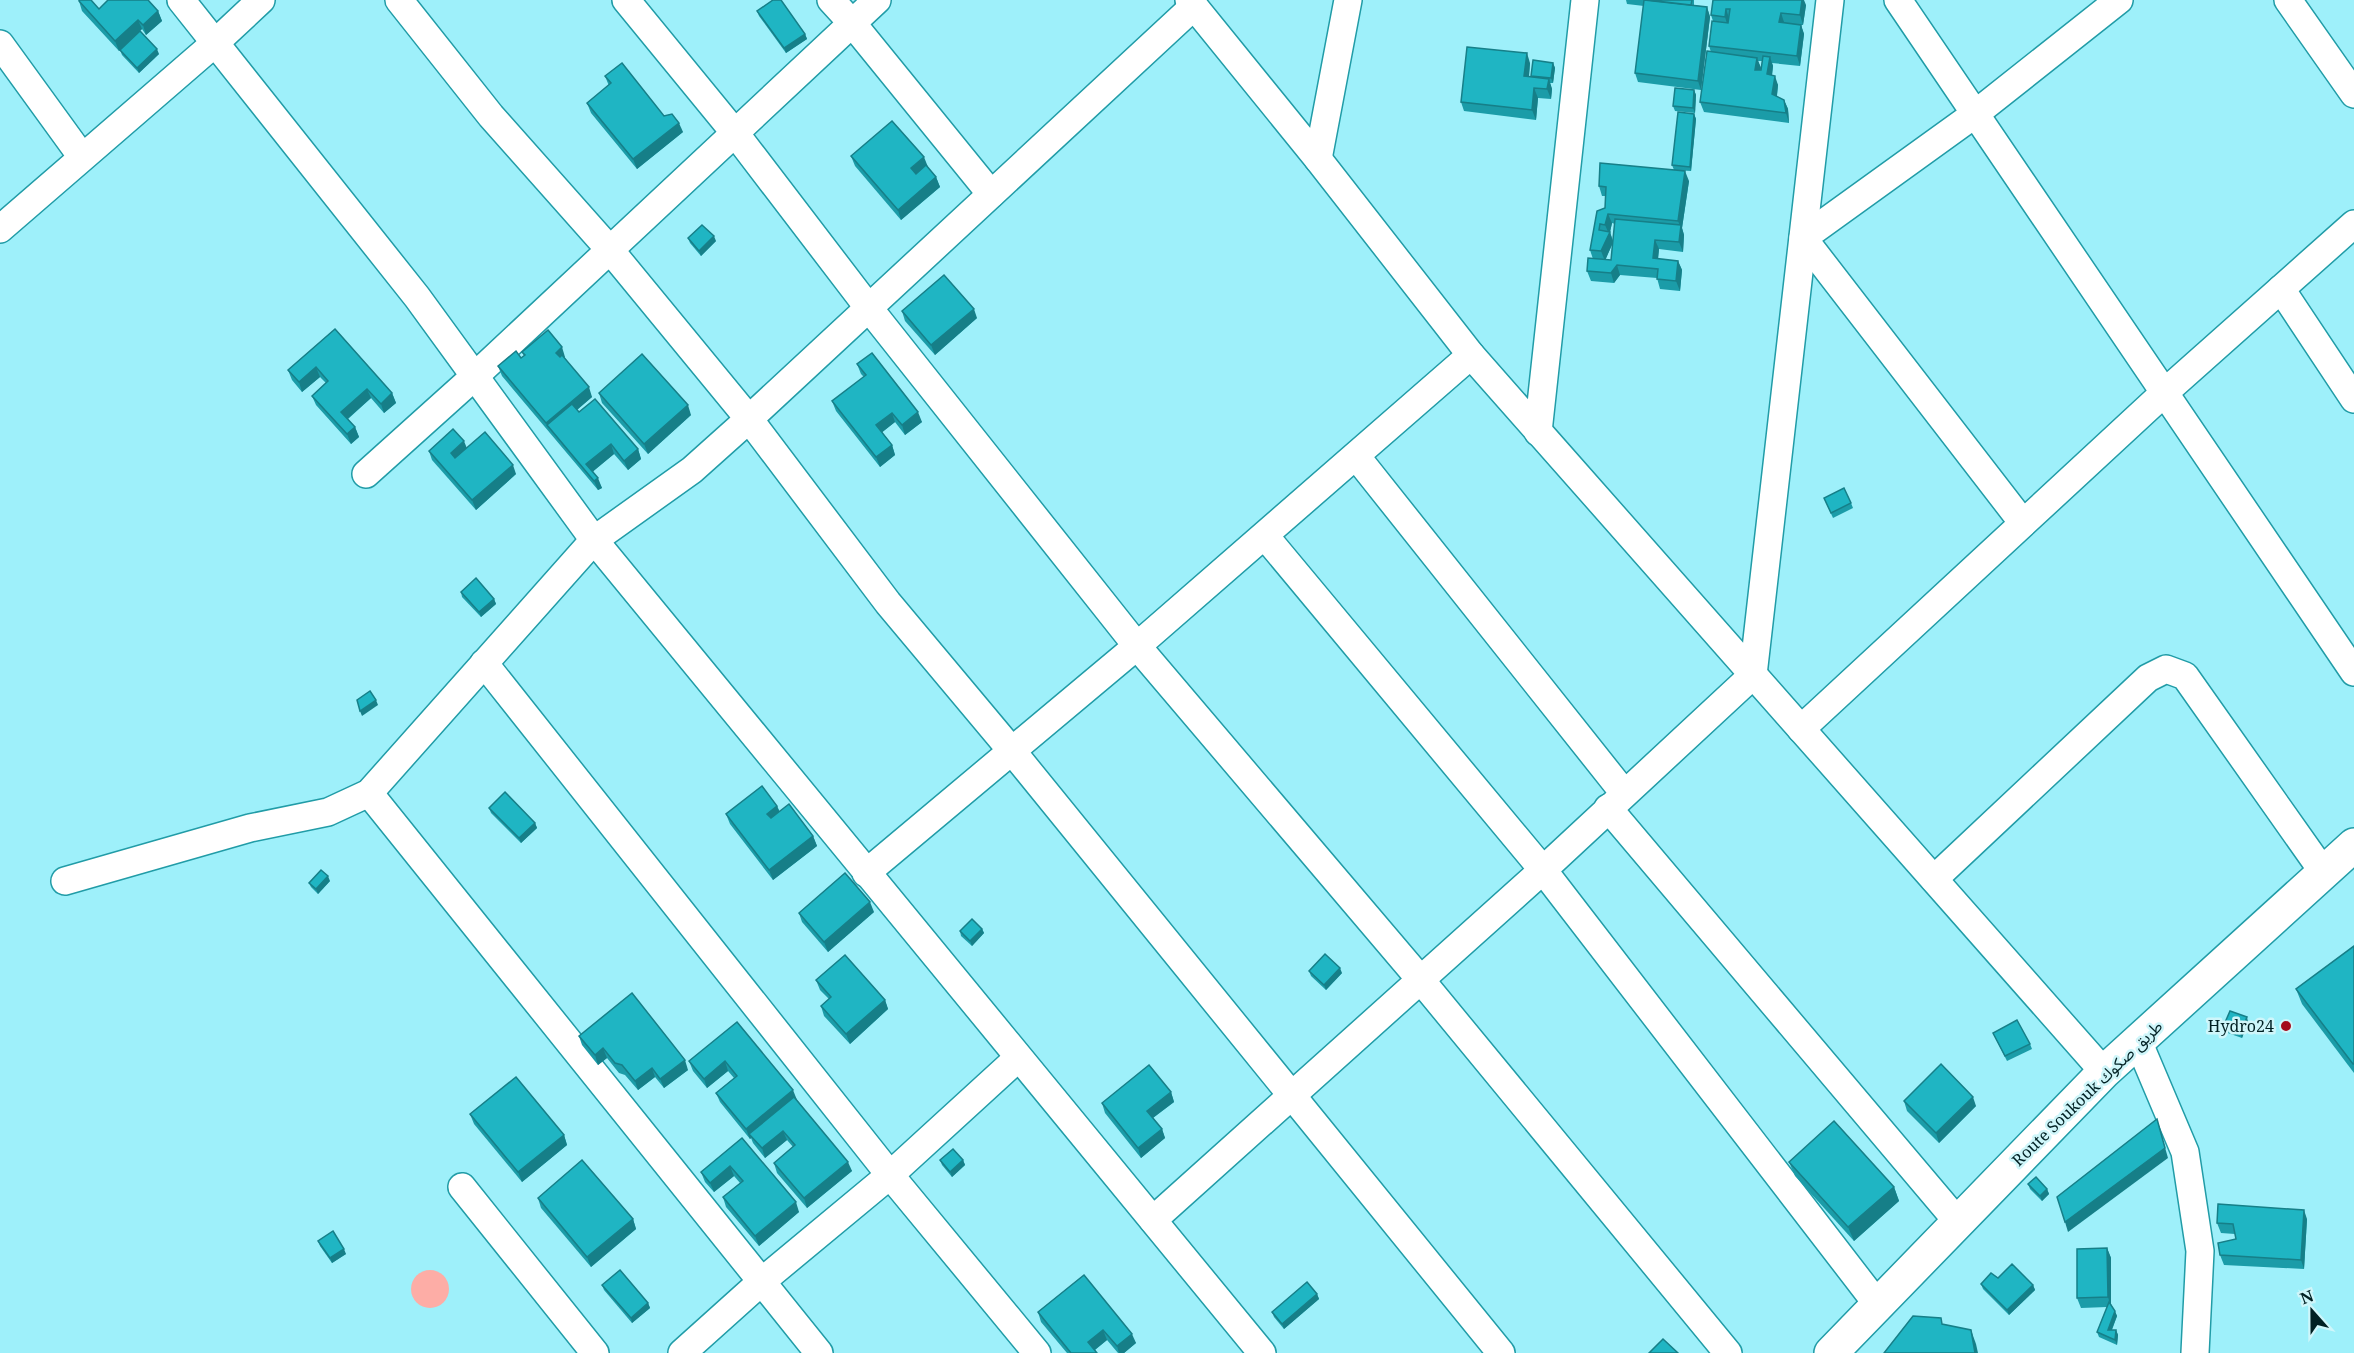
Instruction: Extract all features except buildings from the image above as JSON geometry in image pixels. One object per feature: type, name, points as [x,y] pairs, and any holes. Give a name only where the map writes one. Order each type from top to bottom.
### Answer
[{"type":"street","points":[[181,0],[417,297],[594,540],[1262,1353]]},
{"type":"street","points":[[0,229],[215,43],[261,0]]},
{"type":"street","points":[[399,0],[491,116],[610,250],[749,419],[888,603],[1012,751],[1502,1353]]},
{"type":"street","points":[[626,0],[735,133],[868,307],[1137,646],[1420,979],[1728,1353]]},
{"type":"street","points":[[831,0],[991,194]]},
{"type":"street","points":[[366,474],[475,376],[877,0]]},
{"type":"street","points":[[1318,159],[1348,0]]},
{"type":"street","points":[[1538,432],[1585,0]]},
{"type":"street","points":[[1153,1220],[1543,870],[1753,675],[1830,0]]},
{"type":"street","points":[[1898,0],[2354,672]]},
{"type":"street","points":[[1803,238],[1975,114],[2088,10],[2118,0]]},
{"type":"street","points":[[2289,0],[2354,94]]},
{"type":"street","points":[[65,881],[250,828],[328,812],[369,793],[594,540],[692,470],[749,419],[991,194],[1191,3],[1318,159],[1472,355],[2104,1072]]},
{"type":"street","points":[[0,44],[82,157]]},
{"type":"street","points":[[1801,729],[2164,393],[2354,224]]},
{"type":"street","points":[[1803,238],[2023,523]]},
{"type":"street","points":[[2281,289],[2354,399]]},
{"type":"street","points":[[866,873],[1137,646],[1472,355]]},
{"type":"street","points":[[1356,456],[1616,800],[1958,1222]]},
{"type":"street","points":[[1265,536],[1543,870],[1878,1305]]},
{"type":"street","points":[[484,663],[890,1175],[1037,1353]]},
{"type":"street","points":[[1934,879],[2148,678],[2166,669],[2185,676],[2324,873]]},
{"type":"street","points":[[369,793],[819,1353]]},
{"type":"street","name":"Route Soukouk طريق صكوك","points":[[1831,1353],[2104,1072],[2354,845]]},
{"type":"street","points":[[2138,1041],[2185,1152],[2200,1251],[2195,1353]]},
{"type":"street","points":[[682,1353],[761,1282],[890,1175],[1018,1058]]},
{"type":"street","points":[[462,1187],[595,1353]]},
{"type":"shaded area","points":[[430,1270],[443,1276],[449,1289],[443,1302],[430,1308],[417,1302],[411,1289],[417,1276]]},
{"type":"place","name":"Hydro24","points":[[2286,1026]]}]
